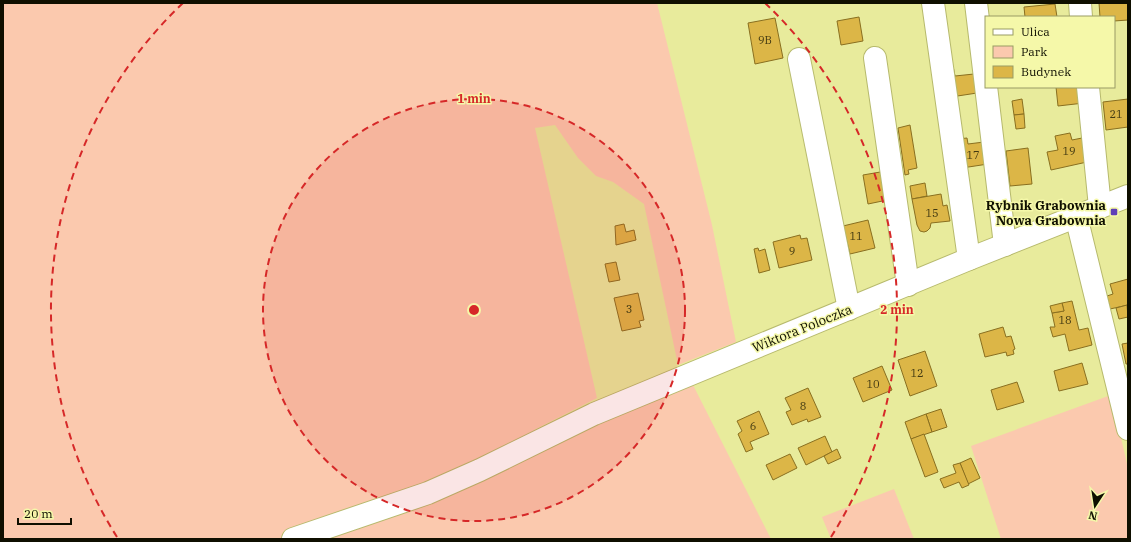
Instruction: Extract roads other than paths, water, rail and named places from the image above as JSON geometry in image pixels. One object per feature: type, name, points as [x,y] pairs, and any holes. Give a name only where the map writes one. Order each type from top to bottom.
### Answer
[{"type":"street","points":[[934,3],[969,259]]},
{"type":"street","points":[[976,3],[985,78]]},
{"type":"street","points":[[1080,3],[1081,16]]},
{"type":"street","points":[[875,58],[908,285]]},
{"type":"street","points":[[799,59],[849,309]]},
{"type":"street","points":[[986,88],[1005,245]]},
{"type":"street","points":[[1088,88],[1100,207]]},
{"type":"street","name":"Wiktora Poloczka","points":[[292,539],[428,493],[480,470],[594,414],[969,259],[1128,196]]},
{"type":"street","points":[[1076,216],[1128,429]]},
{"type":"place","name":"Rybnik Grabownia Nowa Grabownia","points":[[1114,212]]}]
